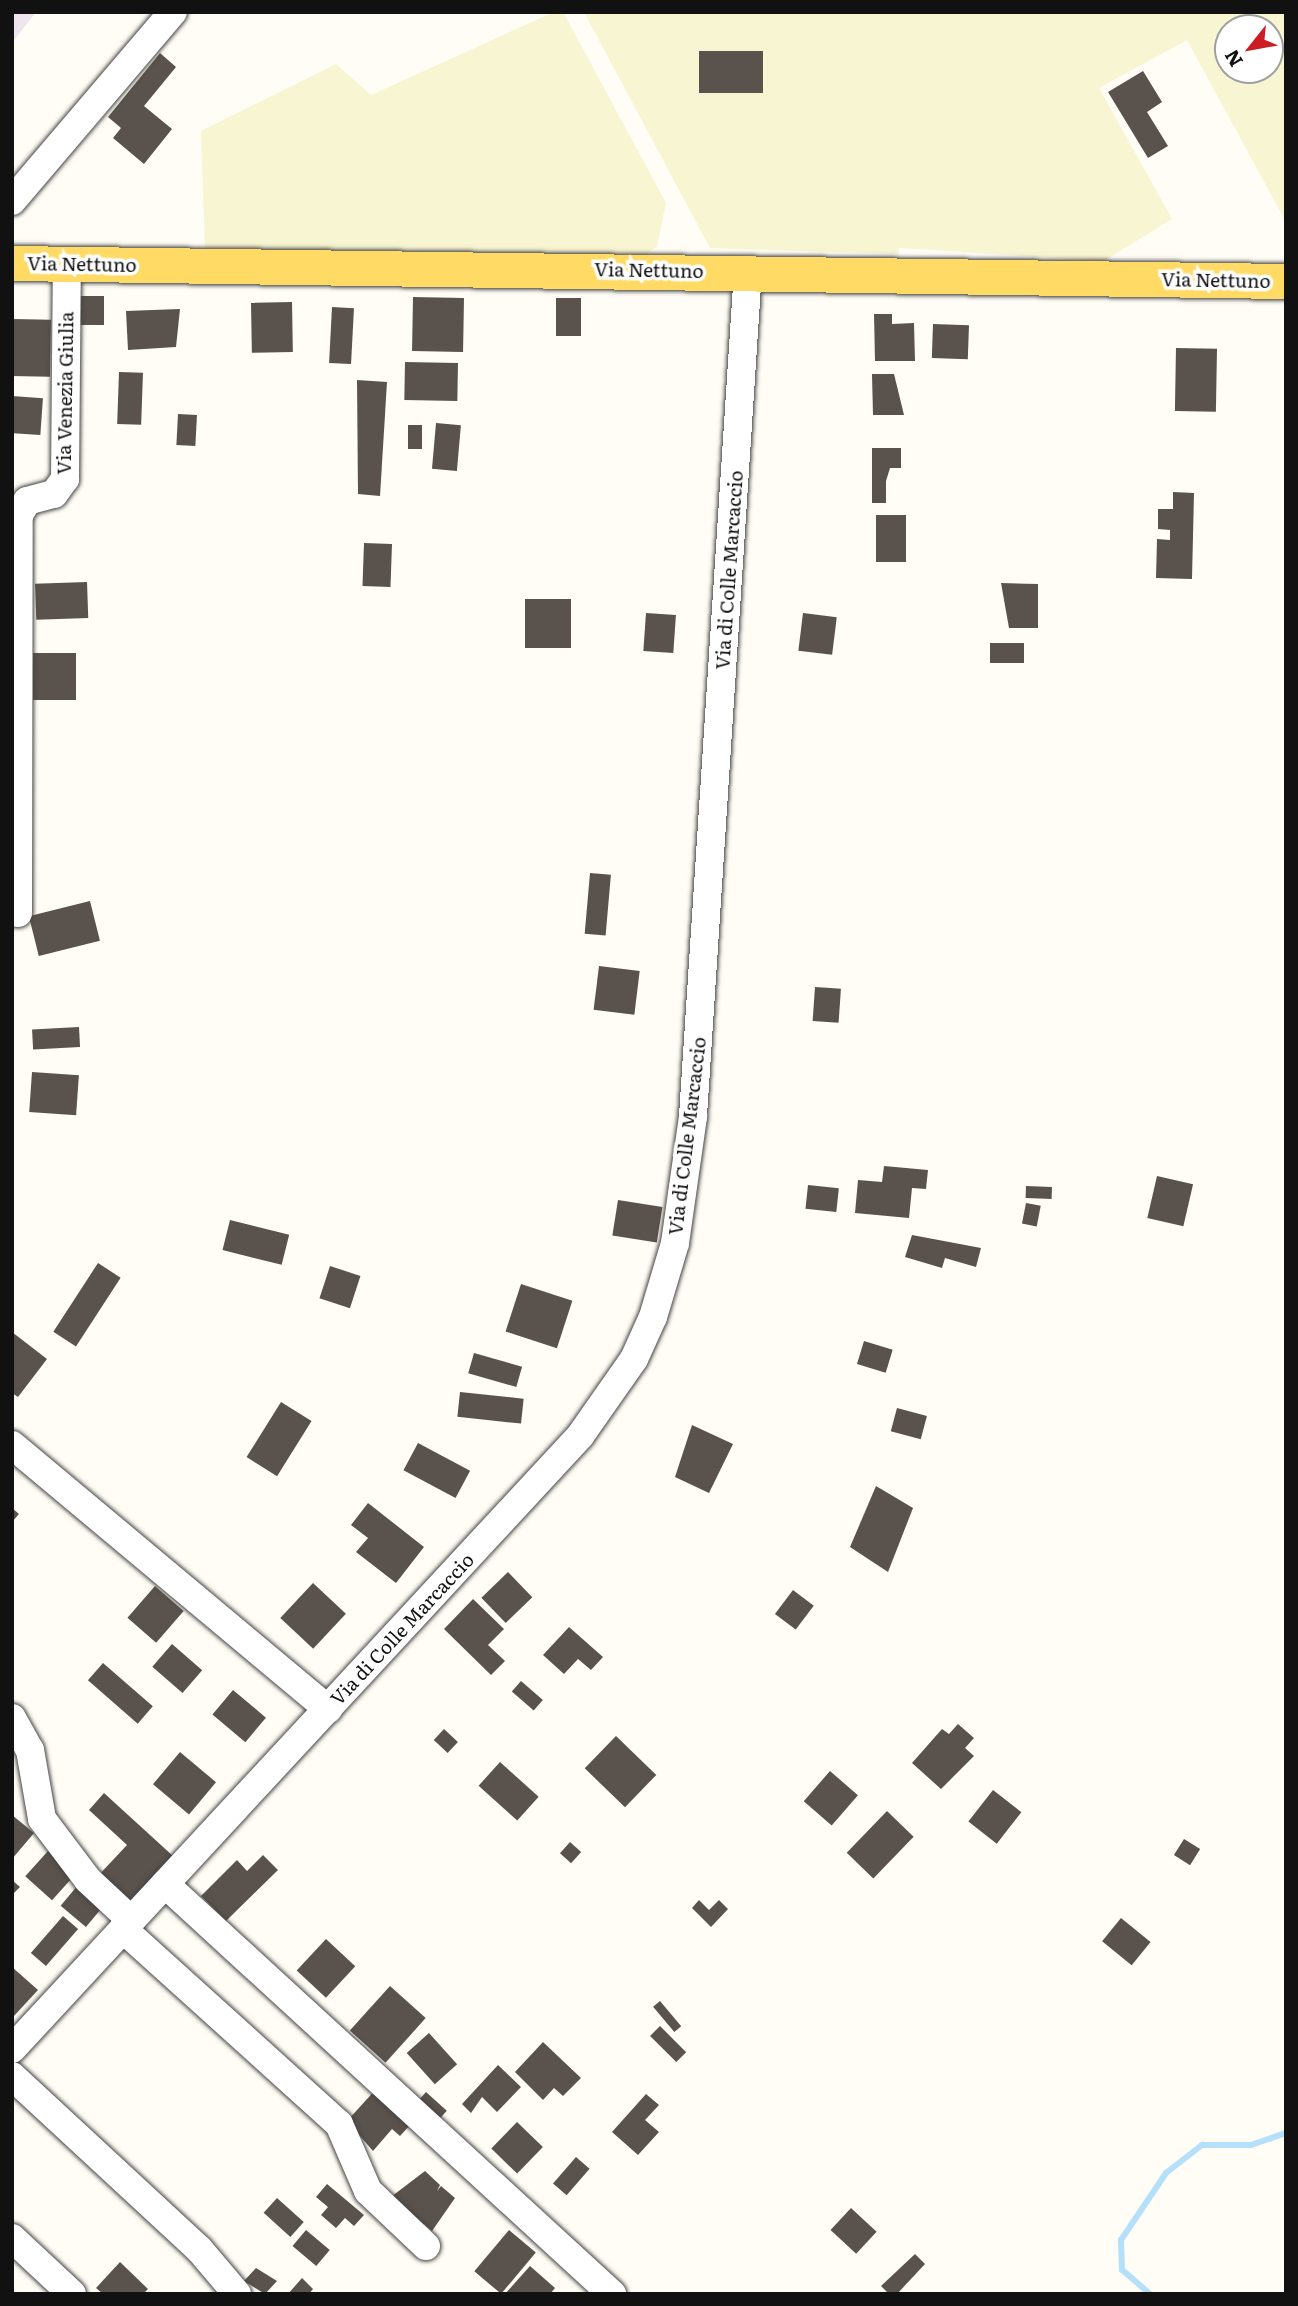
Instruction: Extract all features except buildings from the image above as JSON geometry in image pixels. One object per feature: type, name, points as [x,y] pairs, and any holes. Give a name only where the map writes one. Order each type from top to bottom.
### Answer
[{"type":"main road","name":"Via Nettuno","points":[[12,263],[748,271],[1286,281]]},
{"type":"street","points":[[12,201],[173,12]]},
{"type":"street","name":"Via Venezia Giulia","points":[[18,913],[19,515],[27,501],[54,494],[65,479],[67,264]]},
{"type":"street","name":"Via di Colle Marcaccio","points":[[12,2049],[596,1416],[634,1359],[666,1276],[695,1102],[748,271]]},
{"type":"street","points":[[12,1445],[328,1709]]},
{"type":"street","points":[[12,1718],[30,1750],[42,1819],[82,1873],[127,1925],[339,2124],[368,2191],[426,2246]]},
{"type":"street","points":[[165,1884],[612,2294]]},
{"type":"street","points":[[12,2076],[199,2249],[237,2294]]},
{"type":"street","points":[[12,2238],[72,2294]]},
{"type":"shaded area","points":[[12,12],[36,12],[12,43]]},
{"type":"shaded area","points":[[554,12],[563,12],[666,203],[657,246],[646,255],[205,250],[201,131],[336,64],[371,95]]},
{"type":"shaded area","points":[[584,12],[1286,12],[1286,222],[1187,40],[1099,88],[1172,219],[1104,261],[899,248],[898,254],[710,248]]},
{"type":"waterway","points":[[1150,2294],[1122,2270],[1121,2240],[1166,2173],[1202,2145],[1251,2145],[1286,2133]]}]
